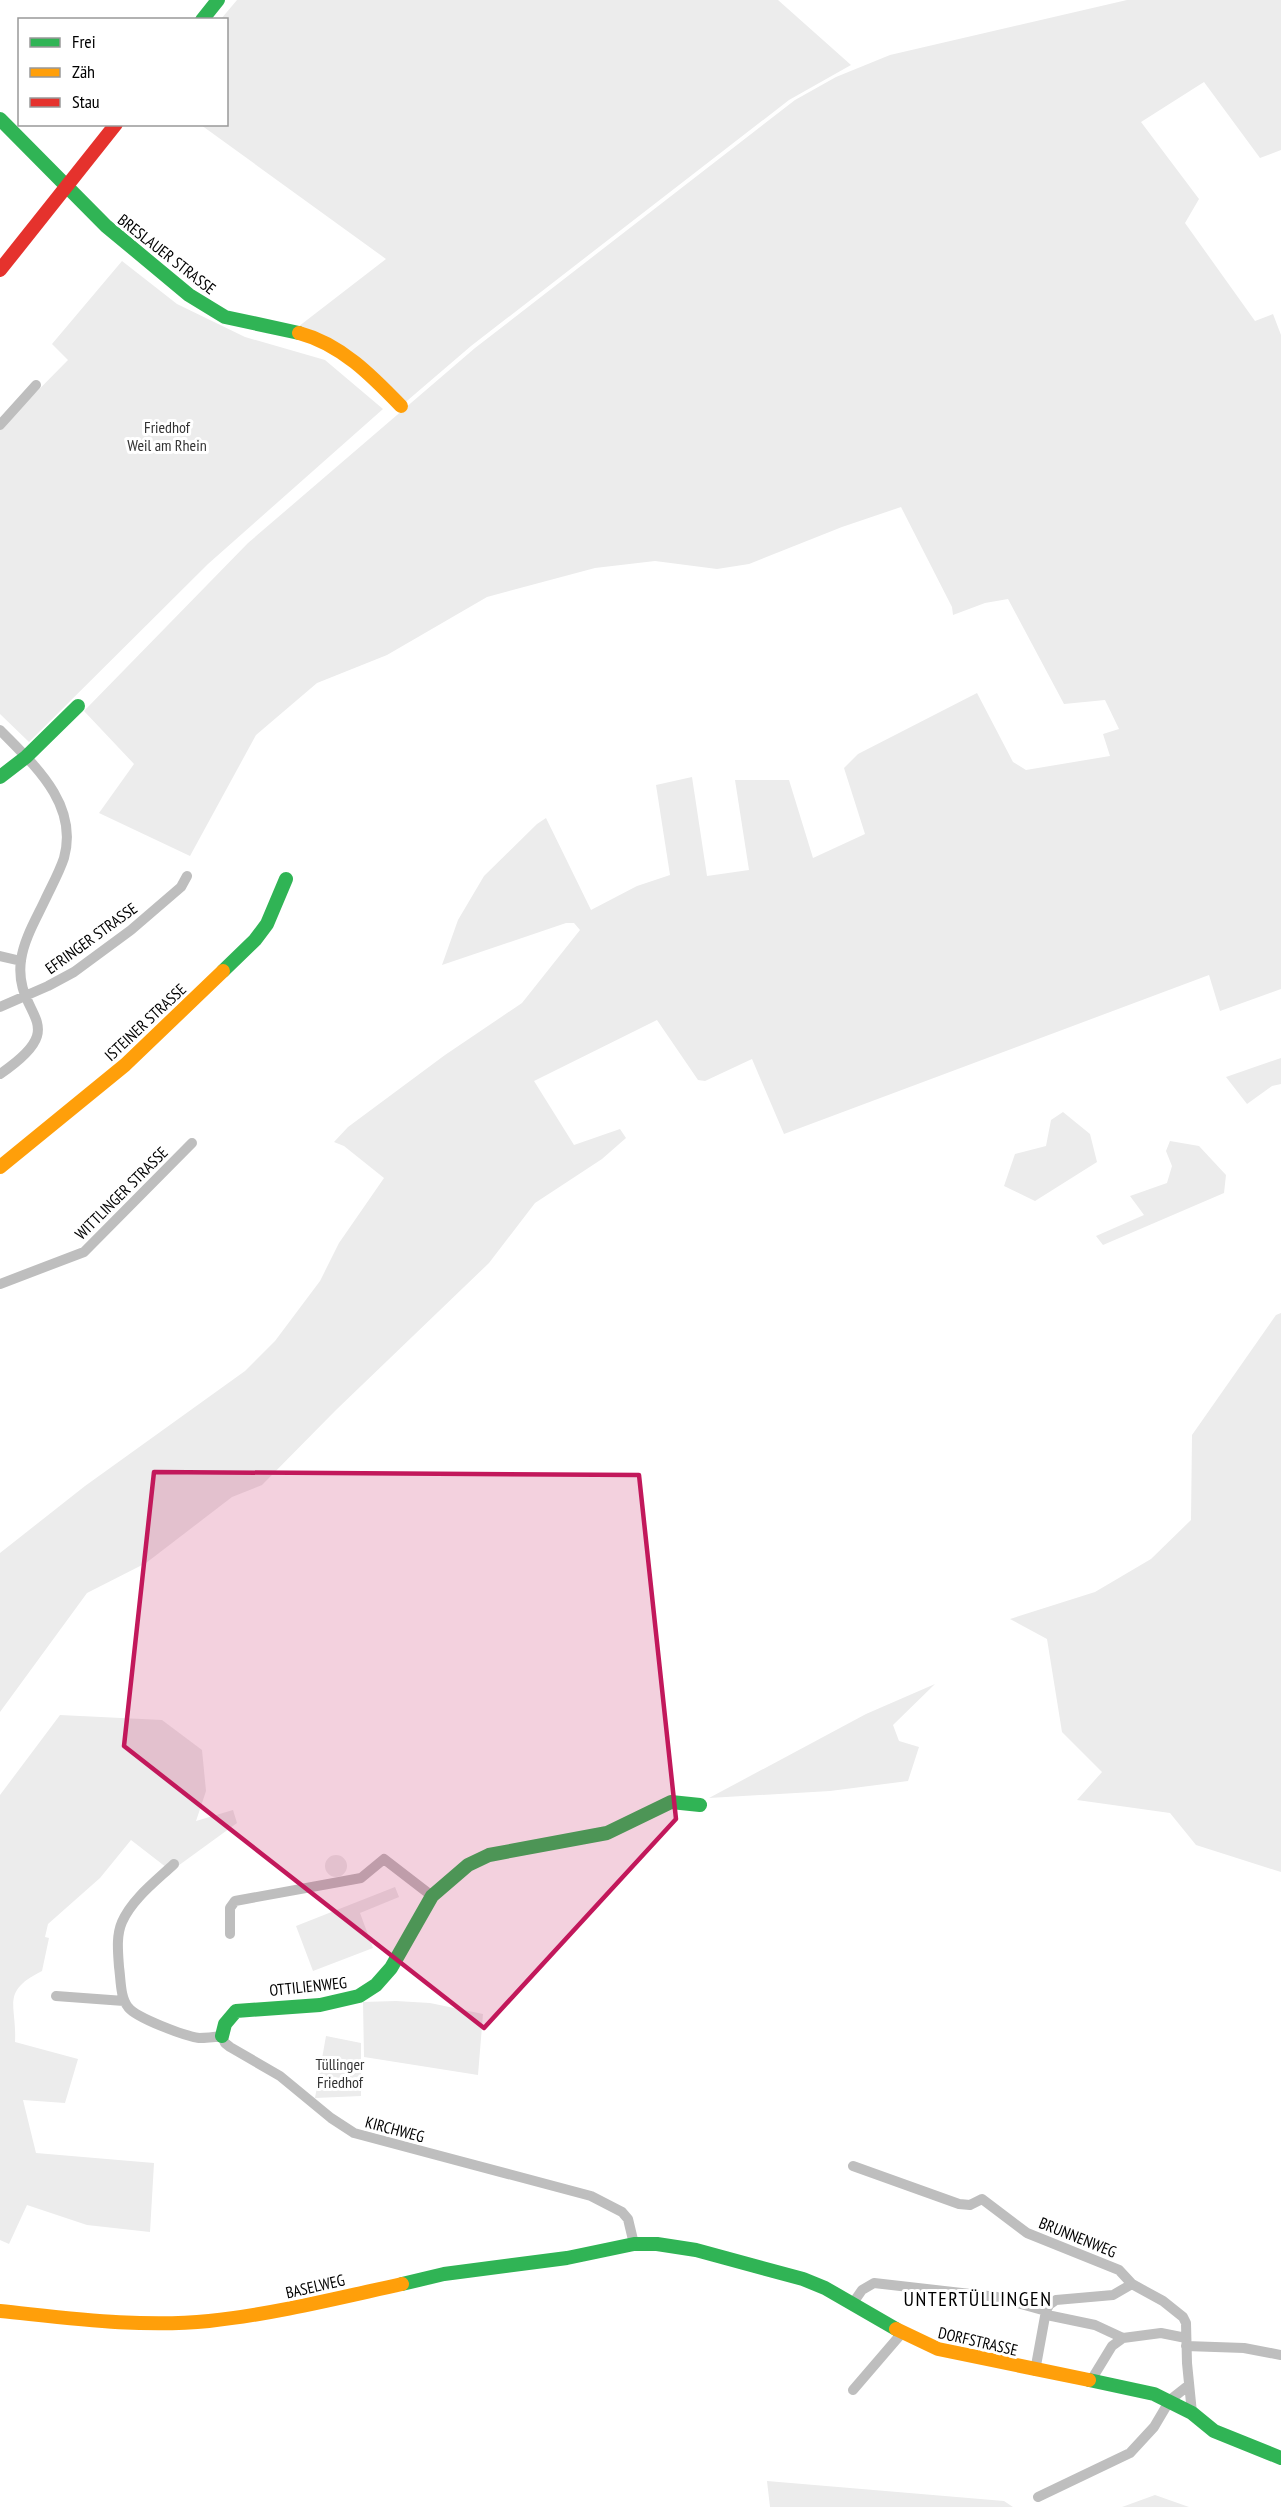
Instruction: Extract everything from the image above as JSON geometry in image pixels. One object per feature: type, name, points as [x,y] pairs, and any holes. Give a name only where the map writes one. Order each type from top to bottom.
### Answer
[{"type":"street","points":[[204,18],[218,0]]},
{"type":"street","name":"BRESLAUER STRASSE","points":[[0,119],[65,188],[123,242],[204,305],[221,315],[294,330],[332,344],[378,381],[400,406]]},
{"type":"street","points":[[0,270],[114,126]]},
{"type":"street","points":[[0,425],[36,385]]},
{"type":"street","points":[[0,777],[26,757],[78,706]]},
{"type":"street","points":[[0,730],[57,795],[64,812],[66,829],[63,859],[26,942],[21,961],[22,980],[38,1028],[37,1039],[31,1050],[0,1074]]},
{"type":"street","name":"EFRINGER STRASSE","points":[[0,1007],[74,972],[181,887],[187,876]]},
{"type":"street","name":"ISTEINER STRASSE","points":[[0,1167],[125,1065],[255,940],[267,924],[286,879]]},
{"type":"street","points":[[0,956],[21,961]]},
{"type":"street","name":"WITTLINGER STRASSE","points":[[0,1284],[84,1252],[192,1143]]},
{"type":"street","points":[[230,1934],[230,1908],[235,1901],[361,1878],[384,1859],[432,1896],[468,1865],[489,1855],[607,1833],[671,1802],[700,1805]]},
{"type":"street","points":[[174,1864],[141,1895],[123,1919],[120,1928],[119,1962],[124,2001],[129,2009],[142,2018],[198,2038],[222,2036]]},
{"type":"street","name":"OTTILIENWEG","points":[[222,2036],[225,2024],[236,2011],[340,2002],[367,1993],[391,1968],[432,1896]]},
{"type":"street","points":[[56,1996],[124,2001]]},
{"type":"street","name":"KIRCHWEG","points":[[222,2036],[225,2043],[280,2076],[336,2123],[354,2133],[549,2184],[600,2200],[622,2212],[628,2219],[634,2244]]},
{"type":"street","name":"BRUNNENWEG","points":[[853,2166],[958,2204],[970,2205],[982,2199],[1028,2234],[1119,2270],[1132,2283],[1163,2301],[1183,2317],[1186,2323],[1192,2413]]},
{"type":"street","name":"DORFSTRASSE","points":[[634,2244],[657,2244],[729,2258],[802,2279],[853,2303],[902,2333],[938,2349],[1035,2371],[1136,2389],[1170,2400],[1192,2413],[1214,2431],[1281,2458]]},
{"type":"street","name":"BASELWEG","points":[[0,2311],[28,2316],[150,2322],[219,2320],[287,2310],[444,2274],[567,2258],[634,2244]]},
{"type":"street","points":[[853,2303],[862,2290],[874,2283],[997,2297],[1046,2313],[1095,2325],[1123,2338]]},
{"type":"street","points":[[1035,2371],[1049,2305],[1056,2300],[1113,2295],[1132,2283]]},
{"type":"street","points":[[853,2390],[902,2333]]},
{"type":"street","points":[[1090,2382],[1112,2346],[1123,2338],[1161,2333],[1186,2342],[1244,2348],[1281,2355]]},
{"type":"street","points":[[1038,2498],[1128,2455],[1154,2427],[1170,2400],[1189,2385]]},
{"type":"highlighted area","points":[[154,1472],[639,1475],[676,1819],[484,2028],[124,1746]]},
{"type":"green space","points":[[237,0],[778,0],[851,65],[789,100],[471,346],[401,406],[378,381],[294,330],[386,259],[202,126],[228,126],[228,18],[222,18]]},
{"type":"green space","points":[[1127,0],[1281,0],[1281,150],[1260,158],[1204,82],[1141,122],[1199,199],[1185,223],[1255,321],[1273,314],[1281,335],[1281,989],[1220,1011],[1209,975],[784,1134],[752,1059],[705,1081],[698,1080],[657,1020],[534,1081],[574,1145],[620,1129],[626,1138],[602,1159],[535,1203],[489,1263],[336,1410],[262,1485],[232,1497],[146,1563],[87,1593],[0,1712],[0,1553],[85,1486],[245,1371],[275,1341],[320,1281],[339,1243],[384,1178],[344,1146],[334,1142],[348,1127],[445,1055],[522,1003],[580,930],[574,923],[566,923],[442,965],[458,920],[484,876],[537,824],[546,818],[591,910],[637,886],[670,875],[656,785],[692,777],[707,876],[749,870],[735,780],[789,780],[813,858],[865,834],[844,768],[858,754],[977,693],[1013,762],[1026,770],[1110,756],[1103,734],[1119,729],[1105,700],[1064,704],[1008,599],[985,603],[953,615],[952,607],[901,507],[842,527],[749,564],[717,569],[655,561],[595,568],[487,597],[387,655],[317,683],[256,735],[190,856],[99,813],[134,764],[84,711],[248,543],[475,348],[795,100],[836,77],[890,55]]},
{"type":"green space","name":"Friedhof Weil am Rhein","points":[[122,261],[177,304],[245,337],[325,360],[383,409],[208,564],[29,742],[0,714],[0,429],[68,360],[52,344]]},
{"type":"green space","points":[[1281,1058],[1281,1084],[1272,1086],[1247,1104],[1226,1077]]},
{"type":"green space","points":[[1063,1112],[1090,1134],[1097,1162],[1035,1201],[1004,1186],[1015,1154],[1046,1146],[1051,1120]]},
{"type":"green space","points":[[1170,1141],[1199,1146],[1226,1175],[1224,1193],[1103,1245],[1096,1236],[1144,1215],[1130,1196],[1167,1183],[1172,1166],[1166,1151]]},
{"type":"green space","points":[[1281,1313],[1281,1872],[1196,1845],[1170,1813],[1077,1800],[1102,1772],[1062,1732],[1047,1639],[1010,1619],[1095,1592],[1151,1559],[1191,1520],[1192,1435],[1276,1315]]},
{"type":"green space","points":[[935,1684],[893,1725],[899,1741],[919,1747],[908,1781],[830,1791],[709,1798],[866,1714]]},
{"type":"green space","points":[[60,1715],[162,1720],[202,1750],[206,1791],[196,1821],[233,1810],[237,1823],[171,1871],[131,1840],[100,1878],[48,1924],[45,1937],[49,1938],[42,1971],[20,1986],[14,2000],[15,2042],[78,2059],[65,2103],[23,2100],[36,2153],[154,2163],[150,2232],[87,2225],[27,2205],[9,2244],[0,2240],[0,1795]]},
{"type":"green space","points":[[336,1855],[344,1858],[347,1866],[344,1874],[336,1877],[328,1874],[325,1866],[328,1858]]},
{"type":"green space","points":[[395,1887],[399,1897],[360,1913],[373,1948],[313,1971],[296,1926]]},
{"type":"green space","points":[[363,2002],[430,2003],[483,2014],[478,2075],[364,2057]]},
{"type":"green space","name":"Tüllinger Friedhof","points":[[326,2036],[361,2043],[361,2096],[315,2098]]},
{"type":"green space","points":[[767,2481],[1004,2501],[1013,2507],[770,2507]]},
{"type":"green space","points":[[1155,2495],[1189,2507],[1122,2507]]},
{"type":"traffic: fast","points":[[204,18],[218,0]]},
{"type":"traffic: fast","points":[[0,119],[106,226],[189,295],[225,317],[299,333]]},
{"type":"traffic: fast","points":[[0,777],[26,757],[78,706]]},
{"type":"traffic: fast","points":[[223,971],[255,940],[267,924],[286,879]]},
{"type":"traffic: fast","points":[[222,2036],[225,2024],[236,2011],[320,2005],[359,1996],[376,1985],[391,1968],[432,1896],[468,1865],[489,1855],[607,1833],[671,1802],[700,1805]]},
{"type":"traffic: fast","points":[[402,2284],[444,2274],[567,2258],[634,2244],[657,2244],[696,2250],[803,2279],[825,2288],[896,2329]]},
{"type":"traffic: fast","points":[[1089,2380],[1154,2394],[1192,2413],[1214,2431],[1281,2458]]},
{"type":"traffic: slow","points":[[299,333],[329,345],[355,362],[401,406]]},
{"type":"traffic: slow","points":[[0,1167],[125,1065],[223,971]]},
{"type":"traffic: slow","points":[[0,2311],[104,2321],[183,2323],[258,2314],[402,2284]]},
{"type":"traffic: slow","points":[[896,2329],[938,2349],[1089,2380]]},
{"type":"traffic: jam","points":[[0,270],[114,126]]},
{"type":"district","name":"UNTERTÜLLINGEN","points":[[978,2299]]}]
